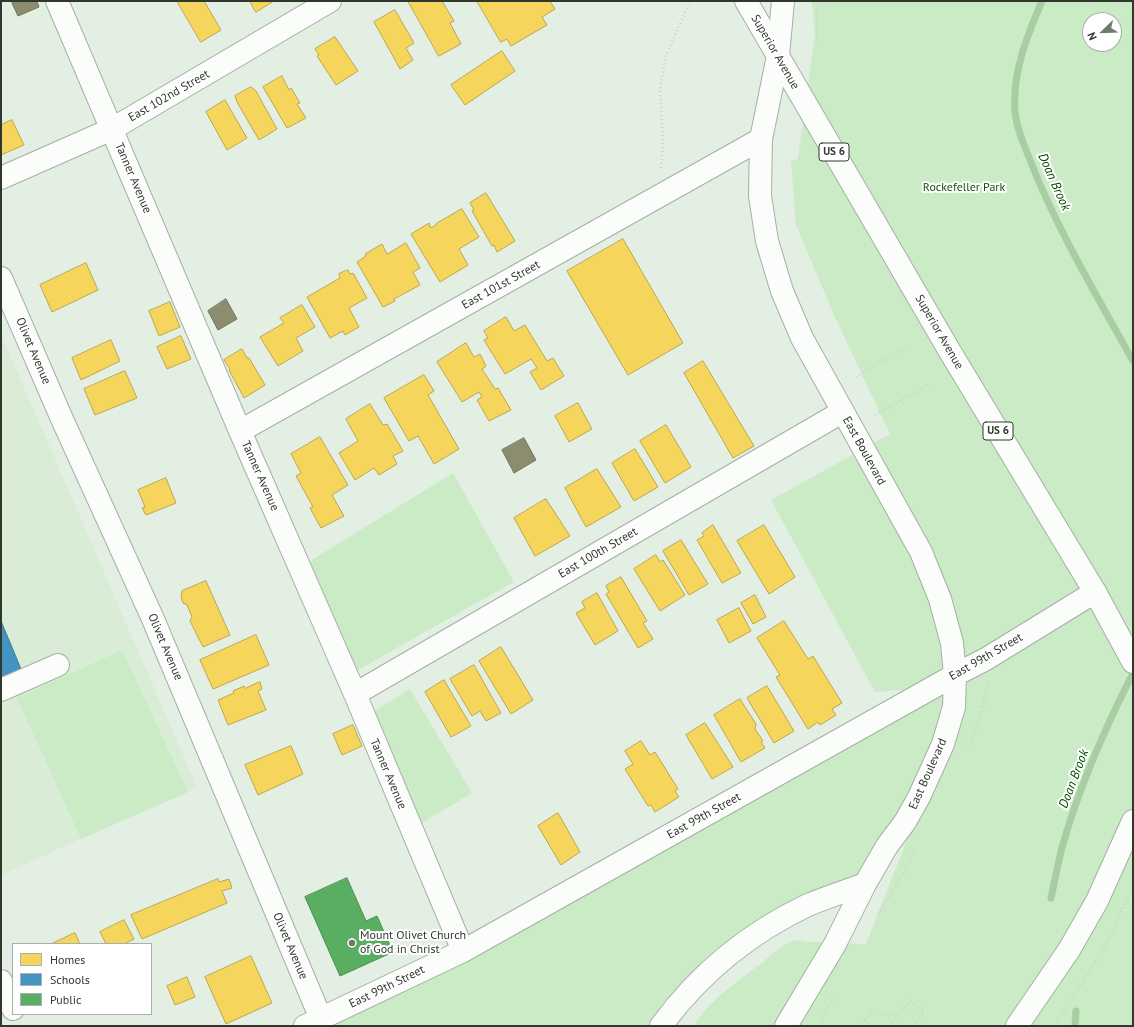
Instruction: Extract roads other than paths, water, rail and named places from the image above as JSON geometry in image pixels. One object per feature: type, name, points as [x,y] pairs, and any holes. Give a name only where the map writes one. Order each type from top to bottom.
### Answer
[{"type":"street","name":"Tanner Avenue","points":[[57,1],[240,431],[355,694],[463,951]]},
{"type":"street","name":"East 102nd Street","points":[[1,178],[112,129],[330,1]]},
{"type":"street","name":"Superior Avenue","points":[[746,1],[949,350],[1095,592],[1133,662]]},
{"type":"street","name":"East Boulevard","points":[[783,1],[778,56],[761,139],[760,196],[766,241],[782,291],[802,338],[921,552],[940,599],[952,643],[955,674],[954,706],[943,744],[919,797],[905,822],[887,846],[835,944],[786,1026]]},
{"type":"street","name":"East 101st Street","points":[[240,431],[761,139]]},
{"type":"street","name":"Olivet Avenue","points":[[1,278],[62,419],[153,619],[313,1023]]},
{"type":"street","name":"East 100th Street","points":[[355,694],[842,412]]},
{"type":"street","name":"East 99th Street","points":[[313,1023],[463,951],[955,674],[986,659],[1095,592]]},
{"type":"street","points":[[1,690],[58,665]]},
{"type":"street","points":[[1017,1026],[1069,950],[1097,901],[1133,821]]},
{"type":"street","points":[[660,1026],[687,993],[730,953],[754,936],[808,905],[866,884]]},
{"type":"street","points":[[1,981],[12,1007]]},
{"type":"street","points":[[15,1015],[20,1026]]},
{"type":"waterway","name":"Doan Brook","points":[[1042,1],[1026,41],[1018,69],[1015,97],[1015,112],[1018,127],[1034,170],[1056,219],[1080,267],[1133,361]]},
{"type":"waterway","name":"Doan Brook","points":[[1051,898],[1063,844],[1085,778],[1133,673]]},
{"type":"waterway","name":"Doan Brook","points":[[1075,1026],[1076,1011]]},
{"type":"place","name":"Mount Olivet Church of God in Christ","points":[[352,943]]},
{"type":"park label","name":"Rockefeller Park","points":[[964,188]]}]
